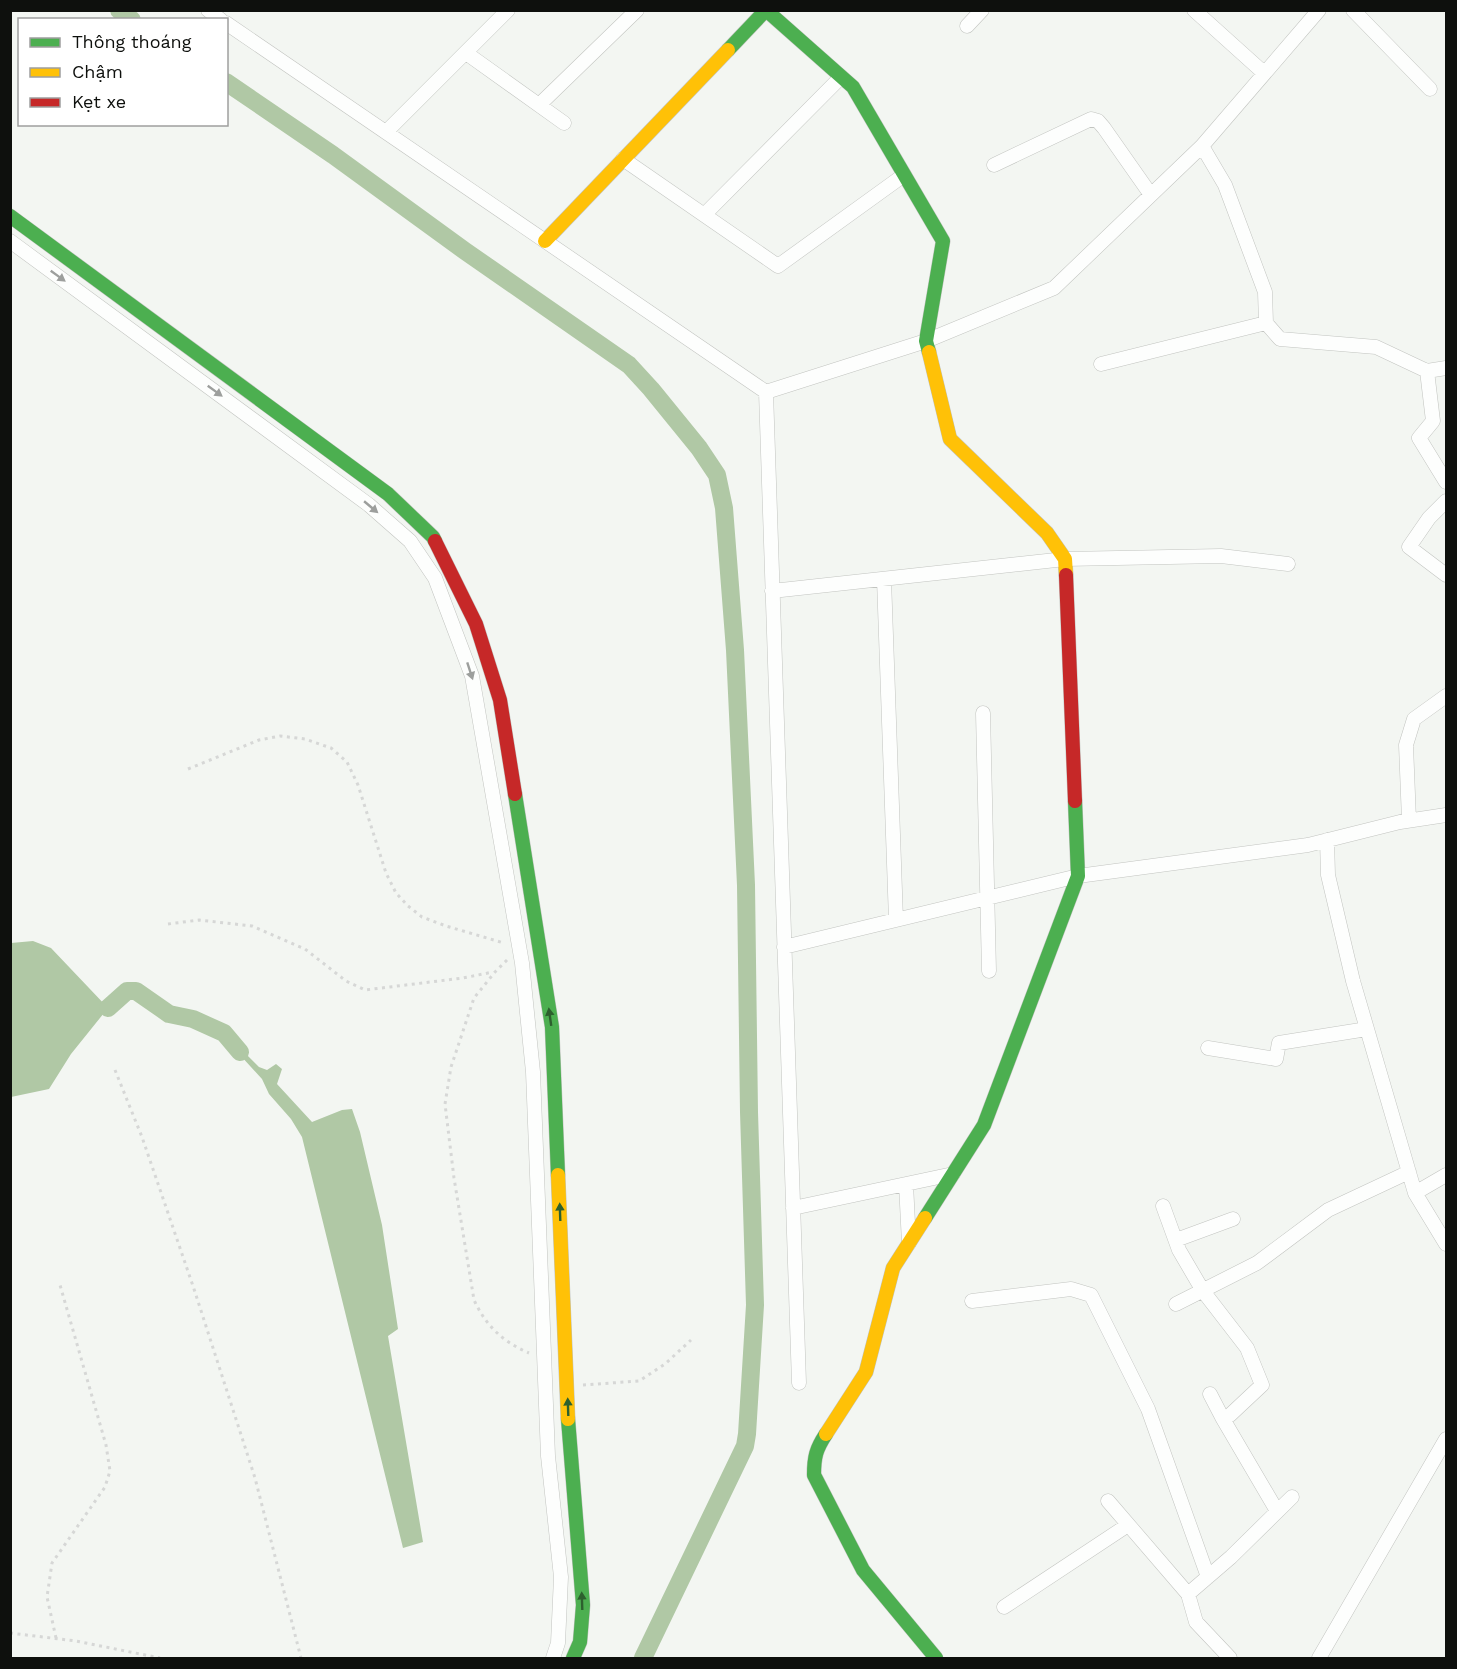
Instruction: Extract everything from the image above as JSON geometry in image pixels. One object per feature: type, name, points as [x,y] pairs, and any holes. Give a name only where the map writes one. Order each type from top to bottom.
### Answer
[{"type":"street","points":[[386,132],[508,10]]},
{"type":"street","points":[[539,105],[637,10]]},
{"type":"street","points":[[545,241],[766,10],[853,87],[943,241],[926,340],[950,439],[1047,533],[1065,559],[1078,876],[984,1125],[893,1269],[866,1372],[817,1448],[814,1461],[814,1475],[863,1570],[936,1659]]},
{"type":"street","points":[[967,26],[982,10]]},
{"type":"street","points":[[1194,10],[1264,73]]},
{"type":"street","points":[[766,392],[926,340],[1054,288],[1203,146],[1319,10]]},
{"type":"street","points":[[1353,10],[1430,89]]},
{"type":"street","points":[[228,24],[766,392]]},
{"type":"street","points":[[466,52],[564,123]]},
{"type":"street","points":[[704,215],[841,77]]},
{"type":"street","points":[[994,165],[1091,119],[1098,121],[1104,128],[1151,195]]},
{"type":"street","points":[[1203,146],[1225,185],[1265,292],[1266,323],[1280,339],[1376,347],[1427,371],[1446,368]]},
{"type":"street","points":[[623,159],[778,266],[904,175]]},
{"type":"street","points":[[10,216],[388,494],[433,537],[476,624],[500,699],[552,1027],[568,1427],[583,1605],[580,1642],[573,1659]]},
{"type":"street","points":[[10,241],[369,505],[410,542],[435,578],[472,675],[519,948],[533,1072],[548,1456],[561,1577],[558,1644],[553,1659]]},
{"type":"street","points":[[1101,364],[1266,323]]},
{"type":"street","points":[[1427,371],[1433,421],[1419,438],[1446,482]]},
{"type":"street","points":[[766,392],[799,1383]]},
{"type":"street","points":[[327,473],[339,458]]},
{"type":"street","points":[[1446,501],[1429,518],[1409,548],[1446,575]]},
{"type":"street","points":[[772,591],[1065,559],[1221,556],[1288,564]]},
{"type":"street","points":[[884,579],[896,920]]},
{"type":"street","points":[[1408,820],[1406,745],[1414,719],[1446,696]]},
{"type":"street","points":[[983,713],[990,970]]},
{"type":"street","points":[[784,947],[1078,876],[1308,845],[1408,820],[1446,815]]},
{"type":"street","points":[[1327,840],[1328,875],[1353,981],[1415,1193],[1446,1244]]},
{"type":"street","points":[[519,948],[540,945]]},
{"type":"street","points":[[1208,1048],[1276,1059],[1279,1043],[1368,1029]]},
{"type":"street","points":[[1176,1304],[1257,1263],[1328,1210],[1409,1172]]},
{"type":"street","points":[[793,1208],[953,1174]]},
{"type":"street","points":[[1415,1193],[1446,1175]]},
{"type":"street","points":[[906,1184],[909,1243]]},
{"type":"street","points":[[1163,1206],[1179,1250],[1203,1291],[1247,1348],[1262,1385],[1224,1419]]},
{"type":"street","points":[[1176,1240],[1233,1219]]},
{"type":"street","points":[[972,1301],[1071,1289],[1091,1295],[1148,1409],[1208,1577]]},
{"type":"street","points":[[545,1359],[566,1357]]},
{"type":"street","points":[[1210,1394],[1277,1511]]},
{"type":"street","points":[[1319,1659],[1446,1439]]},
{"type":"street","points":[[1188,1594],[1231,1557],[1292,1497]]},
{"type":"street","points":[[1108,1501],[1188,1594],[1196,1622],[1230,1659]]},
{"type":"street","points":[[1004,1606],[1128,1525]]},
{"type":"path","points":[[188,769],[259,740],[280,736],[305,739],[331,748],[347,762],[358,785],[386,873],[396,893],[408,906],[422,917],[519,948],[474,998],[451,1067],[445,1104],[454,1178],[474,1300],[482,1317],[496,1333],[517,1348],[545,1359]]},
{"type":"path","points":[[168,924],[199,920],[252,926],[305,949],[346,981],[365,990],[495,972]]},
{"type":"path","points":[[115,1070],[142,1137],[183,1256],[251,1467],[301,1659]]},
{"type":"path","points":[[56,1638],[47,1597],[52,1563],[105,1488],[110,1471],[106,1444],[60,1285]]},
{"type":"path","points":[[567,1385],[639,1381],[665,1364],[691,1340]]},
{"type":"path","points":[[10,1633],[76,1641],[160,1659]]},
{"type":"shaded area","points":[[33,941],[51,948],[108,1008],[71,1054],[49,1089],[11,1097],[11,943]]},
{"type":"shaded area","points":[[242,1050],[259,1067],[267,1070],[276,1064],[282,1069],[277,1084],[312,1122],[342,1110],[352,1109],[360,1132],[382,1225],[398,1329],[388,1336],[423,1542],[403,1548],[302,1137],[291,1119],[269,1094],[262,1079],[240,1055]]},
{"type":"waterway","points":[[119,10],[129,18]]},
{"type":"waterway","points":[[228,83],[629,365],[699,448],[717,475],[724,508],[735,650],[746,885],[749,1112],[755,1305],[747,1434],[745,1446],[643,1658]]},
{"type":"waterway","points":[[108,1008],[127,991],[136,991],[169,1014],[193,1019],[224,1033],[240,1052]]},
{"type":"traffic: fast","points":[[728,50],[766,10],[853,87],[943,241],[926,341],[929,352]]},
{"type":"traffic: fast","points":[[10,216],[388,494],[435,541]]},
{"type":"traffic: fast","points":[[515,794],[552,1027],[558,1175]]},
{"type":"traffic: fast","points":[[925,1218],[984,1125],[1078,876],[1075,801]]},
{"type":"traffic: fast","points":[[568,1419],[583,1605],[580,1642],[573,1658]]},
{"type":"traffic: fast","points":[[826,1434],[816,1453],[814,1475],[863,1570],[936,1658]]},
{"type":"traffic: slow","points":[[545,241],[728,50]]},
{"type":"traffic: slow","points":[[929,352],[950,439],[1047,533],[1065,559],[1066,575]]},
{"type":"traffic: slow","points":[[558,1175],[568,1419]]},
{"type":"traffic: slow","points":[[826,1434],[866,1372],[893,1268],[925,1218]]},
{"type":"traffic: jam","points":[[435,541],[476,624],[500,700],[515,794]]},
{"type":"traffic: jam","points":[[1066,575],[1075,801]]}]
